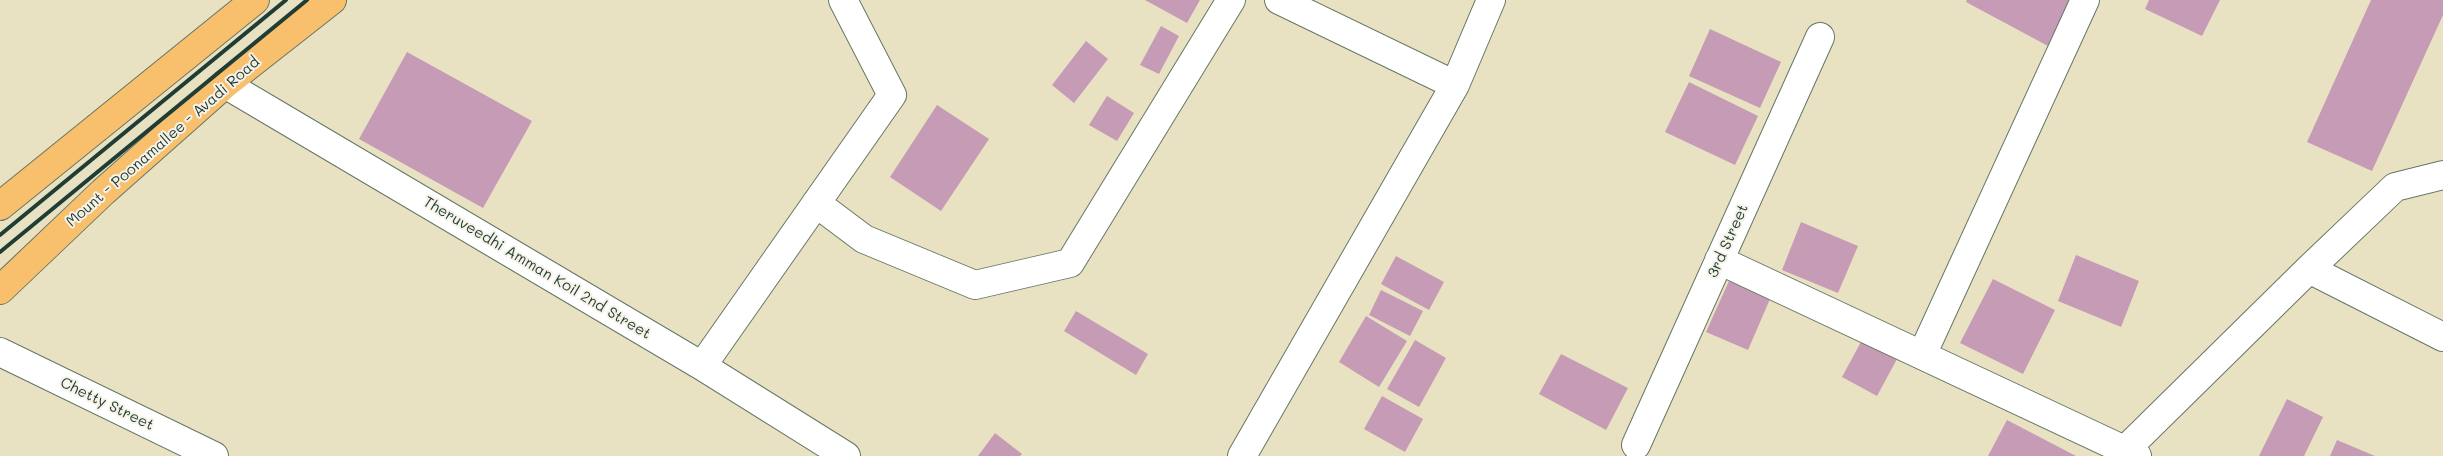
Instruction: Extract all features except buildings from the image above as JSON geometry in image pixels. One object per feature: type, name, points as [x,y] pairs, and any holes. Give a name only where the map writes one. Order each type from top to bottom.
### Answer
[{"type":"main road","points":[[0,206],[255,0]]},
{"type":"main road","name":"Mount - Poonamallee - Avadi Road","points":[[0,290],[103,192],[225,84],[332,0]]},
{"type":"street","points":[[702,366],[892,96],[843,0]]},
{"type":"street","points":[[816,203],[864,239],[975,285],[1070,263],[1230,0]]},
{"type":"street","points":[[1279,0],[1455,84]]},
{"type":"street","points":[[1242,456],[1455,84],[1491,0]]},
{"type":"street","points":[[1922,355],[2085,0]]},
{"type":"street","name":"3rd Street","points":[[1636,445],[1820,37]]},
{"type":"street","name":"Theruveedhi Amman Koil 2nd Street","points":[[225,84],[702,366],[846,456]]},
{"type":"street","points":[[1719,260],[2127,454],[2309,269],[2395,187],[2443,175]]},
{"type":"street","points":[[2309,269],[2443,338]]},
{"type":"street","name":"Chetty Street","points":[[0,352],[214,456]]},
{"type":"railway","points":[[0,235],[286,0]]},
{"type":"railway","points":[[0,252],[307,0]]}]
